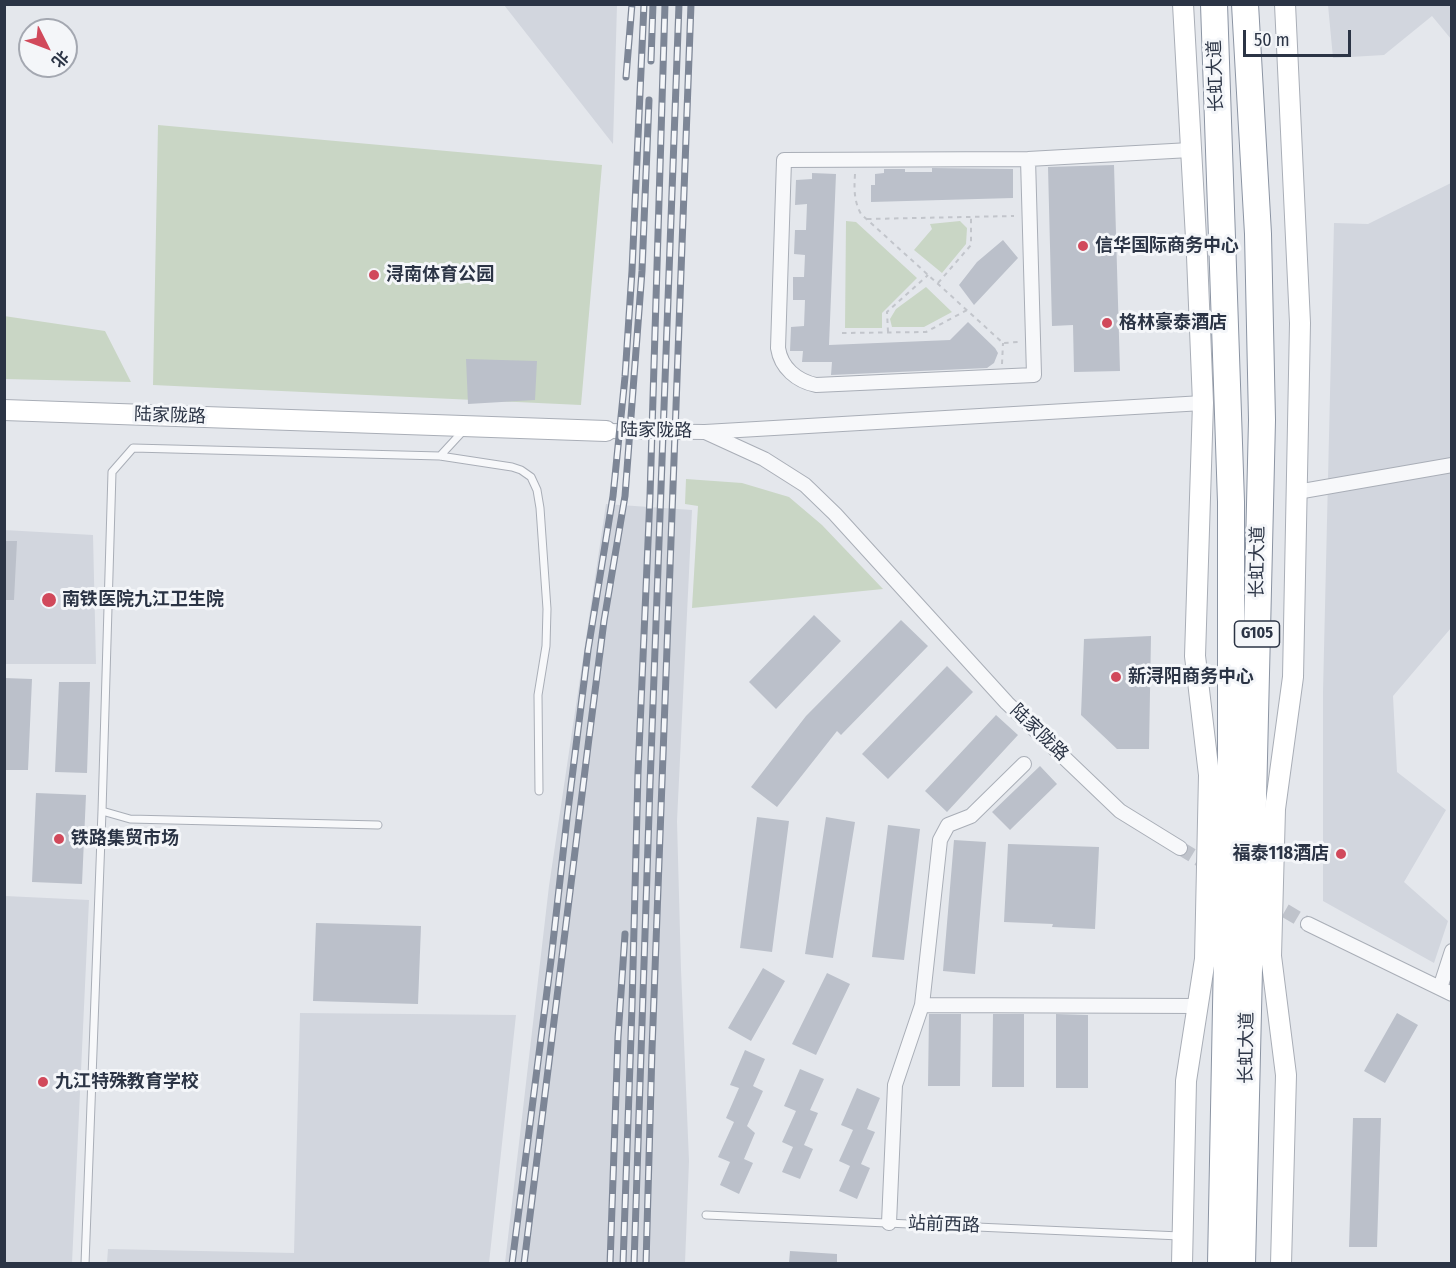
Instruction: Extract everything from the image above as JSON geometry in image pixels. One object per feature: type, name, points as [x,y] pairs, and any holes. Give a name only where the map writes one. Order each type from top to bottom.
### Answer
[{"type":"highway","name":"长虹大道","points":[[1214,4],[1231,513],[1231,750],[1221,1263]]},
{"type":"highway","name":"长虹大道","points":[[1242,1263],[1262,420],[1258,234],[1245,4]]},
{"type":"street","points":[[1182,1263],[1186,1081],[1205,959],[1209,775],[1195,656],[1203,403],[1183,4]]},
{"type":"street","points":[[1281,1263],[1286,1075],[1271,956],[1275,809],[1293,676],[1300,323],[1285,4]]},
{"type":"street","points":[[1028,159],[1034,375],[816,385],[798,378],[785,367],[779,357],[778,348],[784,160],[1028,159],[1191,150]]},
{"type":"street","points":[[705,432],[1203,403]]},
{"type":"street","name":"陆家陇路","points":[[4,410],[606,431],[705,432],[764,459],[805,485],[835,514],[1007,703],[1120,811],[1180,848]]},
{"type":"street","points":[[1297,492],[1452,465]]},
{"type":"street","points":[[889,1223],[895,1085],[922,1005],[940,840],[948,825],[971,816],[1024,764]]},
{"type":"street","points":[[1308,924],[1446,991],[1452,951]]},
{"type":"street","points":[[922,1005],[1197,1006]]},
{"type":"lane","points":[[440,456],[468,426]]},
{"type":"lane","points":[[86,1263],[112,472],[133,448],[440,456],[512,467],[531,477],[537,490],[547,609],[546,646],[538,694],[539,791]]},
{"type":"lane","points":[[102,811],[130,819],[378,825]]},
{"type":"lane","name":"站前西路","points":[[706,1215],[1182,1236]]},
{"type":"path","points":[[856,159],[855,203],[861,214],[1003,343],[1033,342]]},
{"type":"path","points":[[867,219],[1029,216]]},
{"type":"path","points":[[937,283],[971,245],[971,217]]},
{"type":"path","points":[[888,332],[887,312],[928,275]]},
{"type":"path","points":[[842,333],[926,332],[967,310]]},
{"type":"path","points":[[1002,376],[1003,343]]},
{"type":"shaded area","points":[[504,5],[617,5],[613,144]]},
{"type":"shaded area","points":[[1328,5],[1451,5],[1451,39],[1432,16],[1384,55],[1333,58]]},
{"type":"shaded area","points":[[1451,183],[1451,628],[1393,696],[1397,772],[1446,810],[1404,882],[1448,921],[1434,963],[1323,901],[1323,692],[1334,223],[1368,224]]},
{"type":"shaded area","points":[[606,504],[692,510],[677,821],[689,1161],[685,1263],[505,1263],[549,886]]},
{"type":"shaded area","name":"南铁医院九江卫生院","points":[[4,530],[93,535],[96,664],[5,664]]},
{"type":"shaded area","name":"九江特殊教育学校","points":[[5,896],[89,900],[72,1263],[5,1263]]},
{"type":"shaded area","points":[[300,1013],[516,1015],[489,1263],[107,1263],[108,1249],[294,1253]]},
{"type":"green space","name":"浔南体育公园","points":[[158,125],[602,165],[581,405],[153,385]]},
{"type":"green space","points":[[846,221],[856,222],[917,278],[882,313],[882,328],[845,328]]},
{"type":"green space","points":[[960,221],[967,228],[966,244],[942,273],[914,250],[932,229],[930,224]]},
{"type":"green space","points":[[926,287],[952,312],[924,327],[892,327],[890,319],[896,309]]},
{"type":"green space","points":[[4,316],[105,331],[131,382],[5,379]]},
{"type":"green space","points":[[686,479],[742,483],[789,497],[822,525],[883,589],[692,608],[698,506],[685,504]]},
{"type":"building","name":"信华国际商务中心","points":[[1114,165],[1120,371],[1074,372],[1073,325],[1052,326],[1048,167]]},
{"type":"building","points":[[932,168],[1013,169],[1013,198],[871,202],[871,185],[875,185],[875,174],[884,173],[884,169],[932,172]]},
{"type":"building","points":[[812,173],[836,174],[829,345],[950,340],[968,322],[995,348],[998,353],[994,363],[987,368],[831,375],[832,362],[802,362],[803,351],[790,351],[791,327],[804,326],[805,300],[793,300],[793,277],[804,277],[805,255],[794,254],[795,230],[806,230],[807,204],[795,205],[796,180],[812,179]]},
{"type":"building","points":[[1003,240],[1018,258],[974,305],[959,285],[977,262]]},
{"type":"building","points":[[466,359],[537,361],[535,400],[468,404]]},
{"type":"building","points":[[4,541],[17,541],[14,600],[4,600]]},
{"type":"building","points":[[814,615],[841,641],[776,709],[749,682]]},
{"type":"building","points":[[901,620],[928,646],[841,735],[837,731],[777,807],[751,787],[806,716]]},
{"type":"building","name":"新浔阳商务中心","points":[[1151,636],[1149,749],[1117,749],[1081,715],[1084,639]]},
{"type":"building","points":[[947,666],[973,692],[888,779],[862,754]]},
{"type":"building","points":[[4,678],[32,679],[28,770],[4,770]]},
{"type":"building","points":[[59,682],[90,682],[87,773],[55,772]]},
{"type":"building","points":[[996,715],[1018,735],[947,812],[925,791]]},
{"type":"building","points":[[1040,766],[1057,784],[1010,830],[992,812]]},
{"type":"building","name":"铁路集贸市场","points":[[36,793],[86,795],[82,884],[32,882]]},
{"type":"building","points":[[757,817],[789,821],[772,952],[740,948]]},
{"type":"building","points":[[826,817],[855,822],[833,958],[805,954]]},
{"type":"building","points":[[888,825],[920,829],[904,960],[872,957]]},
{"type":"building","points":[[954,840],[986,842],[975,974],[943,971]]},
{"type":"building","points":[[1008,844],[1099,847],[1095,929],[1004,922]]},
{"type":"building","points":[[316,923],[421,926],[418,1004],[313,1001]]},
{"type":"building","points":[[763,968],[785,981],[751,1041],[728,1028]]},
{"type":"building","points":[[827,973],[850,984],[816,1055],[792,1044]]},
{"type":"building","points":[[1397,1013],[1418,1025],[1385,1083],[1364,1071]]},
{"type":"building","points":[[929,1014],[961,1014],[960,1086],[928,1086]]},
{"type":"building","points":[[993,1014],[1024,1014],[1024,1087],[992,1087]]},
{"type":"building","points":[[1056,1014],[1088,1015],[1088,1088],[1056,1088]]},
{"type":"building","points":[[745,1050],[765,1059],[753,1086],[763,1091],[747,1126],[755,1133],[744,1159],[753,1163],[739,1194],[720,1185],[730,1162],[718,1157],[734,1122],[726,1118],[739,1088],[730,1085]]},
{"type":"building","points":[[800,1069],[824,1079],[810,1110],[818,1113],[804,1145],[813,1149],[800,1179],[782,1172],[793,1147],[782,1142],[796,1111],[784,1106]]},
{"type":"building","points":[[857,1088],[880,1098],[867,1129],[875,1132],[861,1164],[870,1168],[857,1199],[839,1191],[850,1166],[839,1161],[853,1130],[841,1125]]},
{"type":"building","points":[[1353,1118],[1381,1118],[1377,1247],[1349,1247]]},
{"type":"building","points":[[790,1251],[837,1254],[837,1263],[789,1263]]},
{"type":"tunnel","points":[[1180,848],[1212,867]]},
{"type":"tunnel","points":[[1267,900],[1308,924]]},
{"type":"railway","points":[[626,77],[632,4]]},
{"type":"railway","points":[[512,1264],[588,650],[613,496],[625,377],[632,271],[644,4]]},
{"type":"railway","points":[[651,61],[653,4]]},
{"type":"railway","points":[[623,1264],[665,4]]},
{"type":"railway","points":[[634,1264],[679,4]]},
{"type":"railway","points":[[646,1264],[691,4]]},
{"type":"railway","points":[[524,1264],[604,621],[625,496],[642,271],[649,100]]},
{"type":"railway","points":[[610,1264],[618,1037],[625,934]]},
{"type":"place","name":"信华国际商务中心","points":[[1083,246]]},
{"type":"place","name":"浔南体育公园","points":[[374,275]]},
{"type":"place","name":"格林豪泰酒店","points":[[1107,323]]},
{"type":"place","name":"南铁医院九江卫生院","points":[[49,600]]},
{"type":"place","name":"新浔阳商务中心","points":[[1116,677]]},
{"type":"place","name":"铁路集贸市场","points":[[59,839]]},
{"type":"place","name":"福泰118酒店","points":[[1341,854]]},
{"type":"place","name":"九江特殊教育学校","points":[[43,1082]]}]
